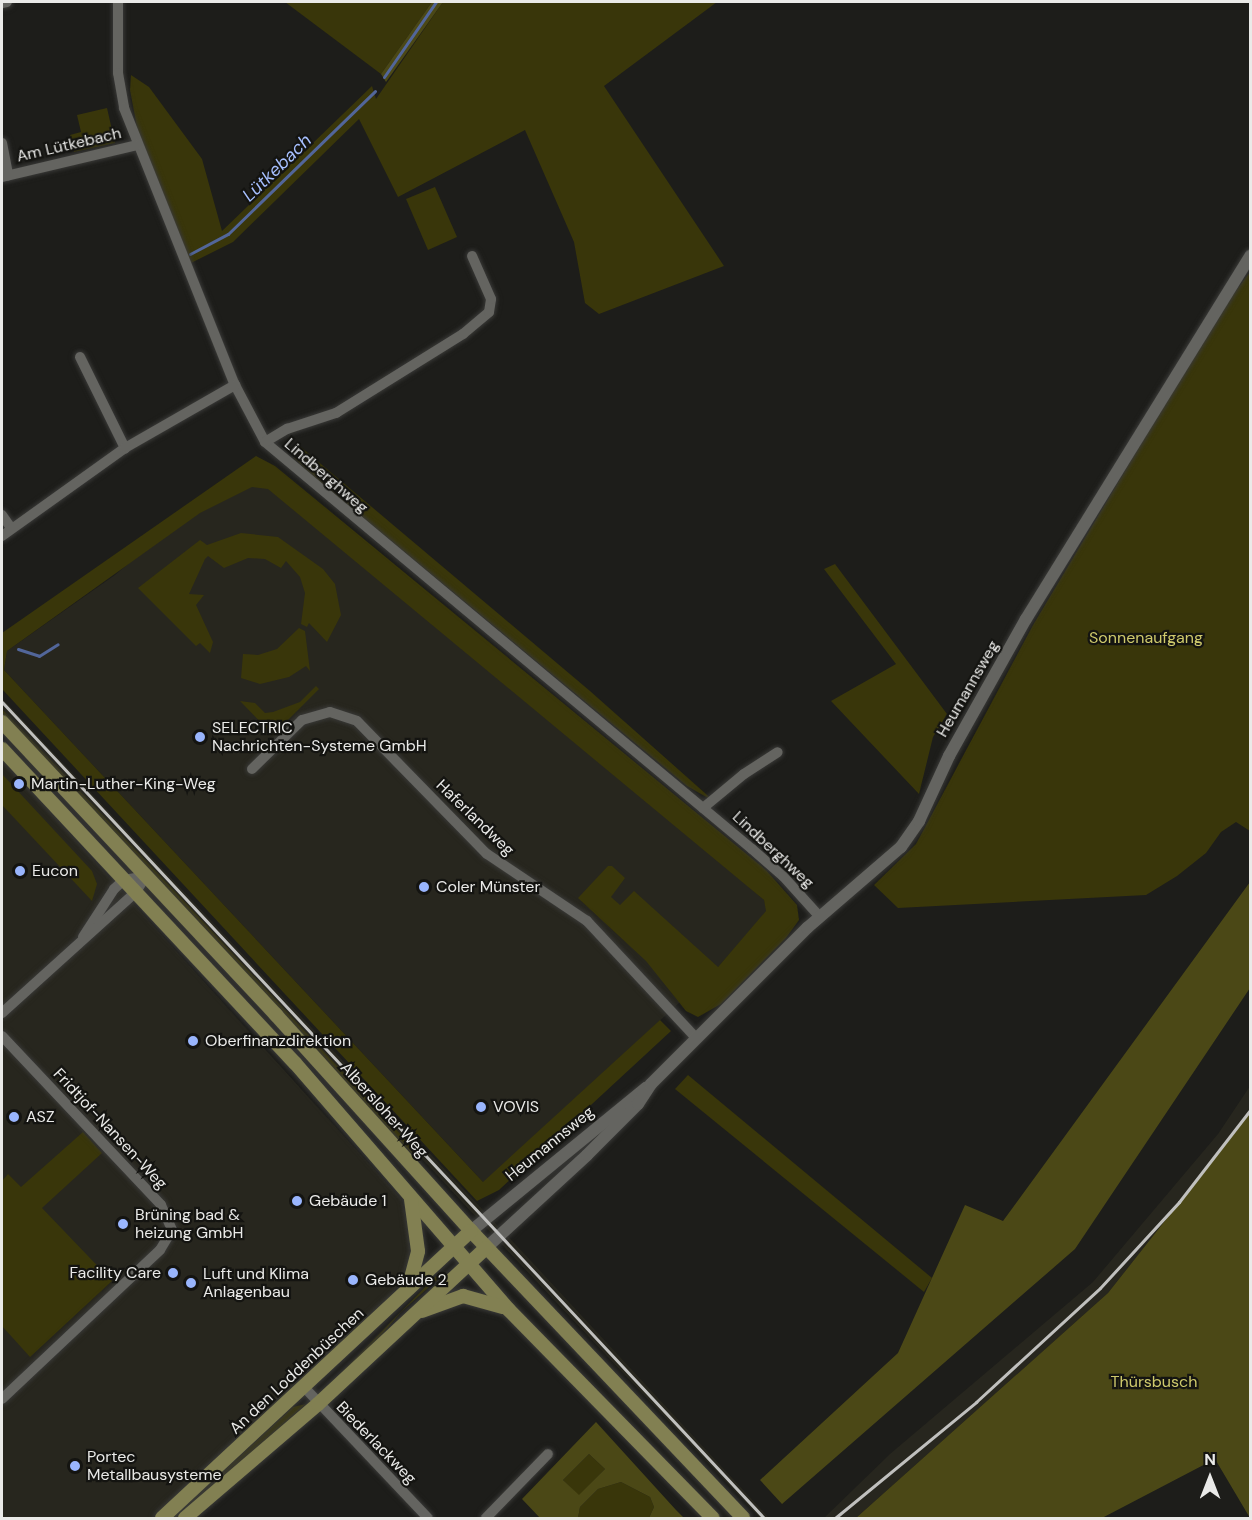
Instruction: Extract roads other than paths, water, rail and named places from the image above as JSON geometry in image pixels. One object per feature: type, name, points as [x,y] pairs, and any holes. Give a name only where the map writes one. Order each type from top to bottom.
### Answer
[{"type":"main road","name":"Albersloher Weg","points":[[2,722],[486,1248],[743,1518]]},
{"type":"main road","points":[[2,749],[295,1063],[509,1310],[713,1518]]},
{"type":"main road","points":[[407,1292],[417,1251],[410,1197]]},
{"type":"main road","name":"An den Loddenbüschen","points":[[162,1518],[471,1231]]},
{"type":"main road","name":"An den Loddenbüschen","points":[[185,1518],[318,1404],[409,1317],[486,1248]]},
{"type":"main road","points":[[409,1317],[463,1296],[494,1302],[509,1310]]},
{"type":"street","points":[[2,3],[7,2]]},
{"type":"street","name":"Lindberghweg","points":[[118,2],[121,94],[137,145],[235,385],[265,442],[783,876],[820,917]]},
{"type":"street","name":"Am Lütkebach","points":[[2,143],[5,176],[137,145]]},
{"type":"street","points":[[265,442],[287,429],[336,413],[463,334],[489,312],[491,299],[472,256]]},
{"type":"street","name":"Heumannsweg","points":[[471,1231],[651,1084],[820,917],[890,859],[919,821],[949,756],[1026,619],[1251,256]]},
{"type":"street","points":[[80,357],[125,448]]},
{"type":"street","points":[[2,536],[125,448],[235,385]]},
{"type":"street","points":[[2,515],[11,528]]},
{"type":"street","name":"Haferlandweg","points":[[252,769],[302,720],[330,712],[357,721],[488,854],[587,921],[697,1039]]},
{"type":"street","points":[[703,808],[744,774],[777,752]]},
{"type":"street","points":[[82,939],[111,892],[124,880],[146,876]]},
{"type":"street","points":[[2,1013],[135,893],[146,876]]},
{"type":"street","name":"Fridtjof-Nansen-Weg","points":[[2,1036],[161,1205],[172,1230],[159,1250],[2,1399]]},
{"type":"street","name":"Heumannsweg","points":[[486,1248],[588,1155],[638,1104],[651,1084]]},
{"type":"street","name":"Biederlackweg","points":[[304,1387],[428,1518]]},
{"type":"street","points":[[486,1518],[548,1454]]},
{"type":"waterway","name":"Lütkebach","points":[[384,77],[436,2]]},
{"type":"waterway","name":"Lütkebach","points":[[190,254],[228,234],[375,91]]},
{"type":"waterway","points":[[18,649],[39,656],[58,644]]},
{"type":"railway","points":[[2,702],[764,1518]]},
{"type":"railway","points":[[835,1518],[976,1402],[1100,1288],[1179,1202],[1250,1110]]},
{"type":"place","name":"SELECTRIC Nachrichten-Systeme GmbH","points":[[200,737]]},
{"type":"place","name":"Martin-Luther-King-Weg","points":[[19,784]]},
{"type":"place","name":"Eucon","points":[[20,871]]},
{"type":"place","name":"Coler Münster","points":[[424,887]]},
{"type":"place","name":"Oberfinanzdirektion","points":[[193,1041]]},
{"type":"place","name":"VOVIS","points":[[481,1107]]},
{"type":"place","name":"ASZ","points":[[14,1117]]},
{"type":"place","name":"Gebäude 1","points":[[297,1201]]},
{"type":"place","name":"Brüning bad & heizung GmbH","points":[[123,1224]]},
{"type":"place","name":"Facility Care","points":[[173,1273]]},
{"type":"place","name":"Gebäude 2","points":[[353,1280]]},
{"type":"place","name":"Luft und Klima Anlagenbau","points":[[191,1283]]},
{"type":"place","name":"Portec Metallbausysteme","points":[[75,1466]]},
{"type":"park label","name":"Sonnenaufgang","points":[[1146,638]]},
{"type":"park label","name":"Thürsbusch","points":[[1154,1382]]}]
